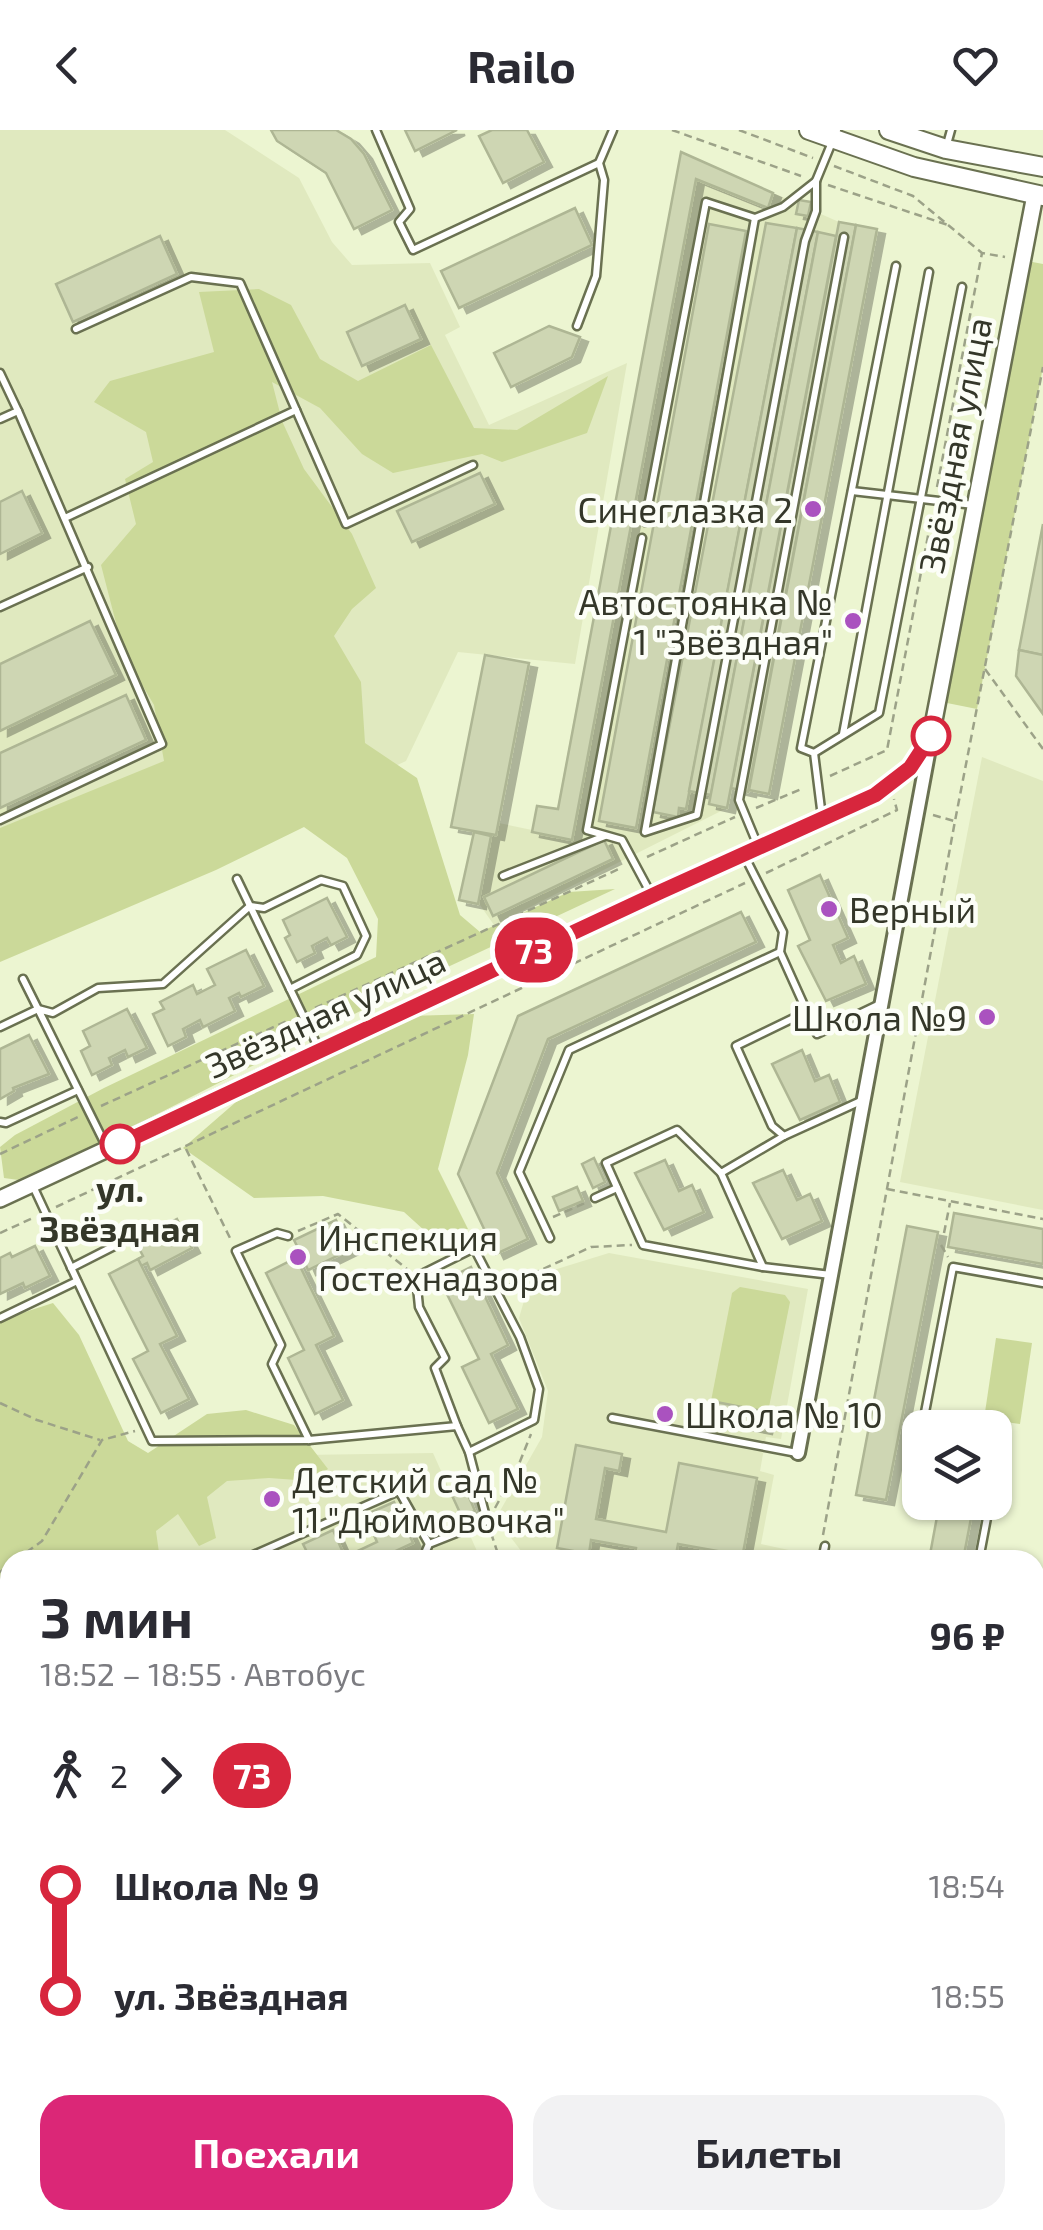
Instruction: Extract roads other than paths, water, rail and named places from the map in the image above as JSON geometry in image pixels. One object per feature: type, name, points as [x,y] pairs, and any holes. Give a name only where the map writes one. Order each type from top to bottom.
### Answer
[{"type":"main road","points":[[810,130],[835,134],[914,167],[1039,195]]},
{"type":"main road","points":[[889,130],[948,139],[1042,167]]},
{"type":"main road","name":"Звёздная улица","points":[[1039,195],[1042,167]]},
{"type":"street","name":"Звёздная улица","points":[[798,1453],[975,505],[1022,260],[1039,195]]},
{"type":"street","name":"Звёздная улица","points":[[0,1200],[875,795],[910,768],[931,736]]},
{"type":"lane","points":[[376,130],[410,209],[399,222],[413,250],[599,162]]},
{"type":"lane","points":[[577,326],[596,276],[604,180],[599,162],[613,130]]},
{"type":"lane","points":[[755,218],[645,832],[696,815],[805,241],[816,212],[816,181],[835,134]]},
{"type":"lane","points":[[645,522],[706,202],[755,218],[783,207],[816,181]]},
{"type":"lane","points":[[844,237],[740,800],[756,878],[783,932],[780,952],[817,1034],[880,1004]]},
{"type":"lane","points":[[814,753],[801,748],[896,266]]},
{"type":"lane","points":[[843,735],[929,272]]},
{"type":"lane","points":[[76,329],[191,277],[240,283],[346,524],[473,464]]},
{"type":"lane","points":[[814,753],[879,713],[962,286]]},
{"type":"lane","points":[[0,373],[88,567],[162,744],[0,820]]},
{"type":"lane","points":[[65,518],[296,410]]},
{"type":"lane","points":[[0,420],[18,411]]},
{"type":"lane","points":[[852,491],[975,505]]},
{"type":"lane","points":[[642,538],[587,830],[622,840],[651,896]]},
{"type":"lane","points":[[0,607],[88,567]]},
{"type":"lane","points":[[814,753],[822,818]]},
{"type":"lane","points":[[503,876],[606,836]]},
{"type":"lane","points":[[237,879],[320,1050]]},
{"type":"lane","points":[[250,906],[264,908],[321,880],[342,886],[366,936],[357,955],[290,989]]},
{"type":"lane","points":[[0,1027],[38,1009],[53,1012],[98,988],[163,984],[250,906]]},
{"type":"lane","points":[[550,1238],[520,1172],[568,1050],[780,952]]},
{"type":"lane","points":[[22,979],[108,1150]]},
{"type":"lane","points":[[784,1136],[772,1126],[736,1046],[806,1012]]},
{"type":"lane","points":[[0,1122],[6,1123],[78,1090]]},
{"type":"lane","points":[[720,1173],[784,1136],[863,1100]]},
{"type":"lane","points":[[763,1267],[720,1173],[677,1130],[606,1164],[643,1245],[763,1267],[831,1275]]},
{"type":"lane","points":[[32,1184],[152,1441],[309,1440],[458,1426]]},
{"type":"lane","points":[[596,1198],[617,1188]]},
{"type":"lane","points":[[288,1236],[277,1233],[236,1251],[282,1345],[272,1364],[309,1440]]},
{"type":"lane","points":[[71,1268],[124,1242]]},
{"type":"lane","points":[[426,1550],[429,1544],[487,1521],[469,1452],[435,1368],[445,1358],[419,1307],[416,1277],[474,1248],[498,1291],[539,1389],[534,1420],[469,1452]]},
{"type":"lane","points":[[926,1410],[954,1267],[1043,1283]]},
{"type":"lane","points":[[0,1318],[77,1281]]},
{"type":"lane","points":[[612,1418],[798,1453]]},
{"type":"lane","points":[[265,1550],[399,1491],[429,1544]]},
{"type":"lane","points":[[981,1550],[987,1520]]},
{"type":"lane","points":[[824,1550],[825,1546]]},
{"type":"place","name":"Синеглазка 2","points":[[813,509]]},
{"type":"place","name":"Автостоянка № 1 \"Звёздная\"","points":[[853,621]]},
{"type":"place","name":"Верный","points":[[829,909]]},
{"type":"place","name":"Школа №9","points":[[987,1017]]},
{"type":"place","name":"ул. Звёздная","points":[[120,1144]]},
{"type":"place","name":"Инспекция Гостехнадзора","points":[[298,1257]]},
{"type":"place","name":"Школа № 10","points":[[665,1414]]},
{"type":"place","name":"Детский сад № 11 \"Дюймовочка\"","points":[[272,1499]]}]
